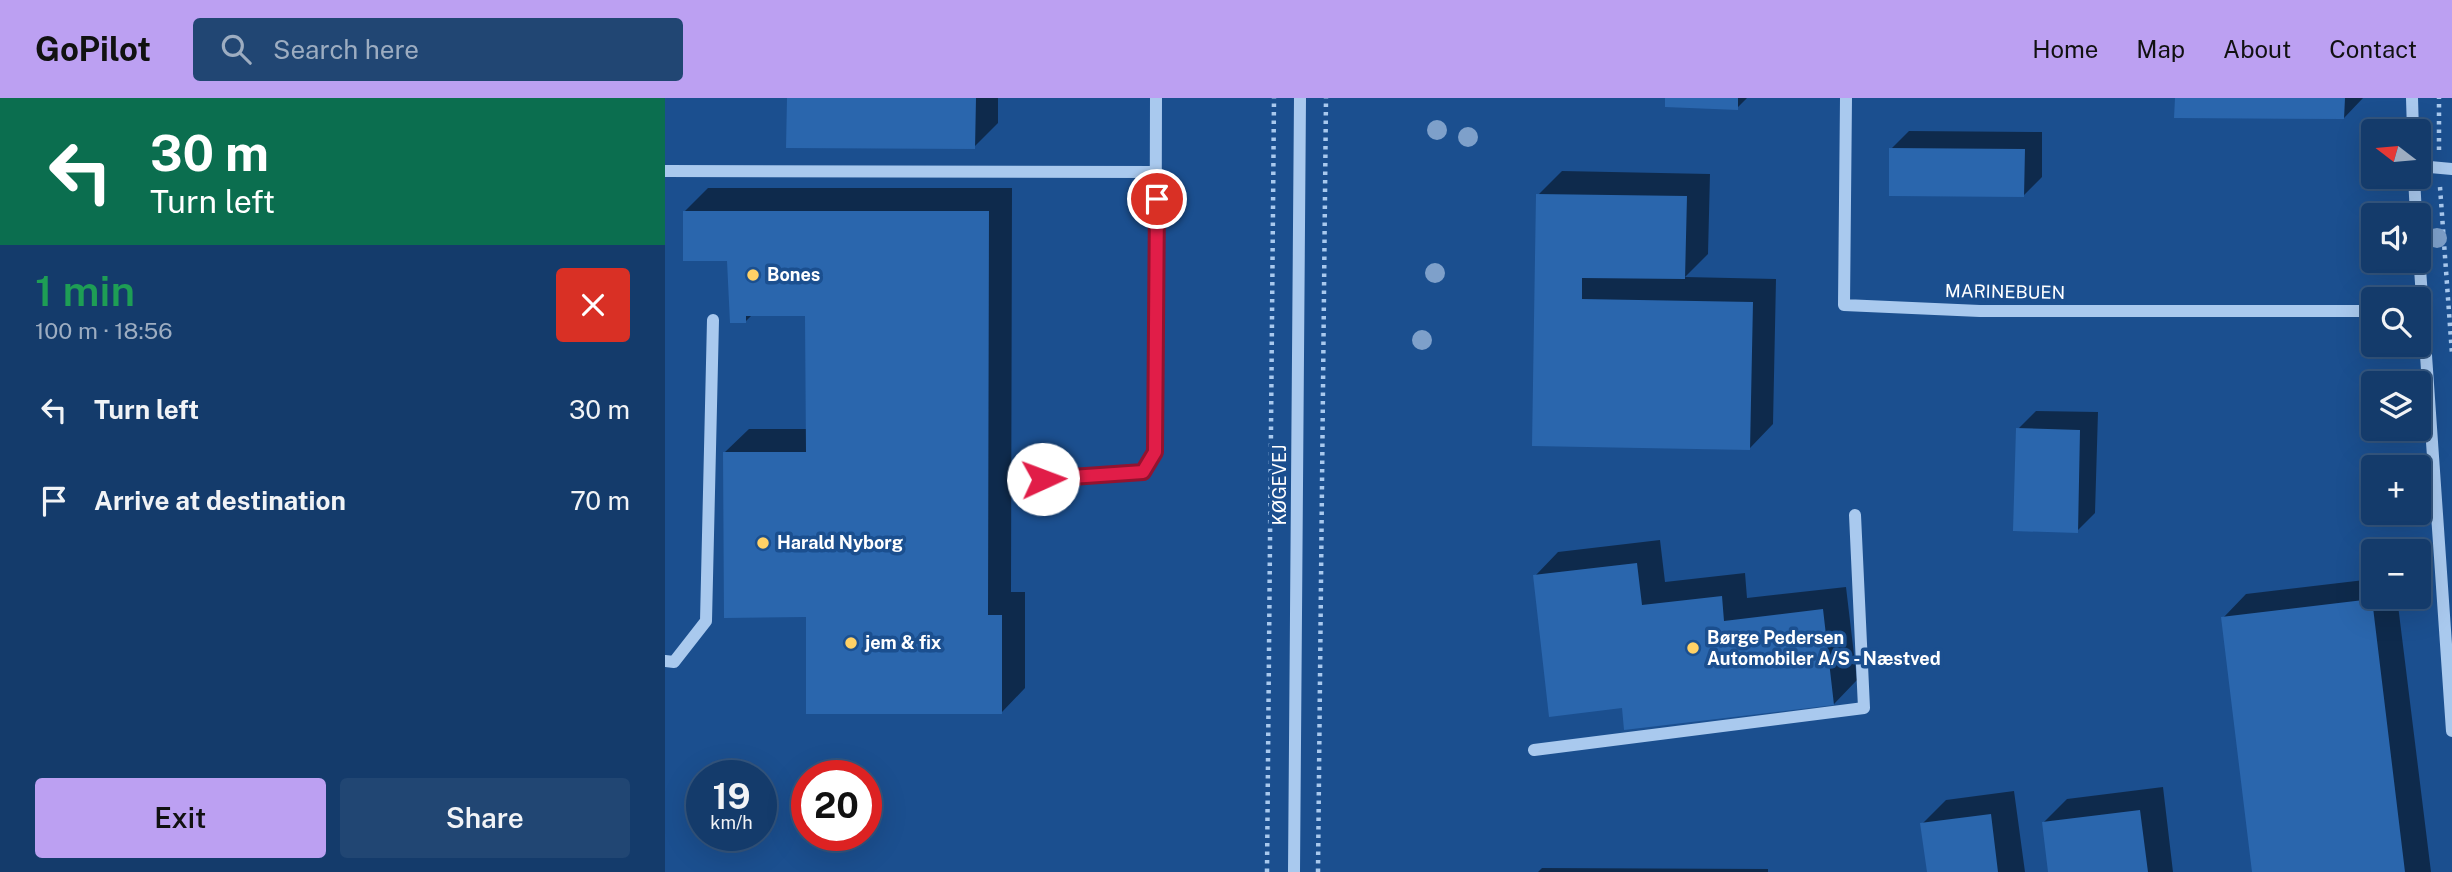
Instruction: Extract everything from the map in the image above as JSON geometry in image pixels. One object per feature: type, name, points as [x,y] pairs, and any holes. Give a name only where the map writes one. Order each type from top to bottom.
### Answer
[{"type":"street","points":[[1043,479],[1143,472],[1155,452],[1156,98]]},
{"type":"street","name":"KØGEVEJ","points":[[1294,872],[1300,98]]},
{"type":"street","name":"MARINEBUEN","points":[[1846,98],[1844,305],[1980,311],[2361,311]]},
{"type":"street","points":[[2412,98],[2413,119]]},
{"type":"street","points":[[665,171],[1157,172]]},
{"type":"street","points":[[665,661],[674,662],[706,621],[713,320]]},
{"type":"street","points":[[2424,357],[2452,731]]},
{"type":"street","points":[[1534,750],[1864,708],[1854,515]]},
{"type":"path","points":[[1267,872],[1273,98]]},
{"type":"path","points":[[1318,872],[1326,98]]},
{"type":"path","points":[[2439,98],[2445,169],[2452,354]]},
{"type":"building","points":[[787,98],[976,98],[975,149],[786,148]]},
{"type":"building","points":[[1665,98],[1738,98],[1738,110],[1665,107]]},
{"type":"building","points":[[2175,98],[2345,98],[2344,119],[2174,118]]},
{"type":"building","points":[[1889,148],[2025,149],[2024,197],[1889,196]]},
{"type":"building","points":[[1536,194],[1687,196],[1685,279],[1582,278],[1582,299],[1753,302],[1750,450],[1532,446]]},
{"type":"building","points":[[683,211],[989,211],[988,615],[1002,615],[1002,714],[806,714],[806,617],[724,618],[723,452],[806,452],[805,316],[746,316],[746,323],[730,323],[727,261],[683,261]]},
{"type":"building","points":[[2016,428],[2080,430],[2078,533],[2013,531]]},
{"type":"building","points":[[1637,563],[1642,605],[1722,596],[1724,621],[1823,609],[1834,705],[1624,730],[1622,708],[1549,717],[1533,575]]},
{"type":"building","points":[[2361,600],[2361,609],[2373,609],[2405,872],[2252,872],[2221,617]]},
{"type":"building","points":[[2140,810],[2148,872],[2048,872],[2042,822]]},
{"type":"building","points":[[1991,814],[1998,872],[1927,872],[1920,823]]},
{"type":"place","name":"Bones","points":[[753,275]]},
{"type":"place","name":"Harald Nyborg","points":[[763,543]]},
{"type":"place","name":"jem & fix","points":[[851,643]]},
{"type":"place","name":"Børge Pedersen Automobiler A/S - Næstved","points":[[1693,648]]},
{"type":"route","points":[[1043,479],[1110,477],[1143,472],[1155,452],[1157,199]]}]
